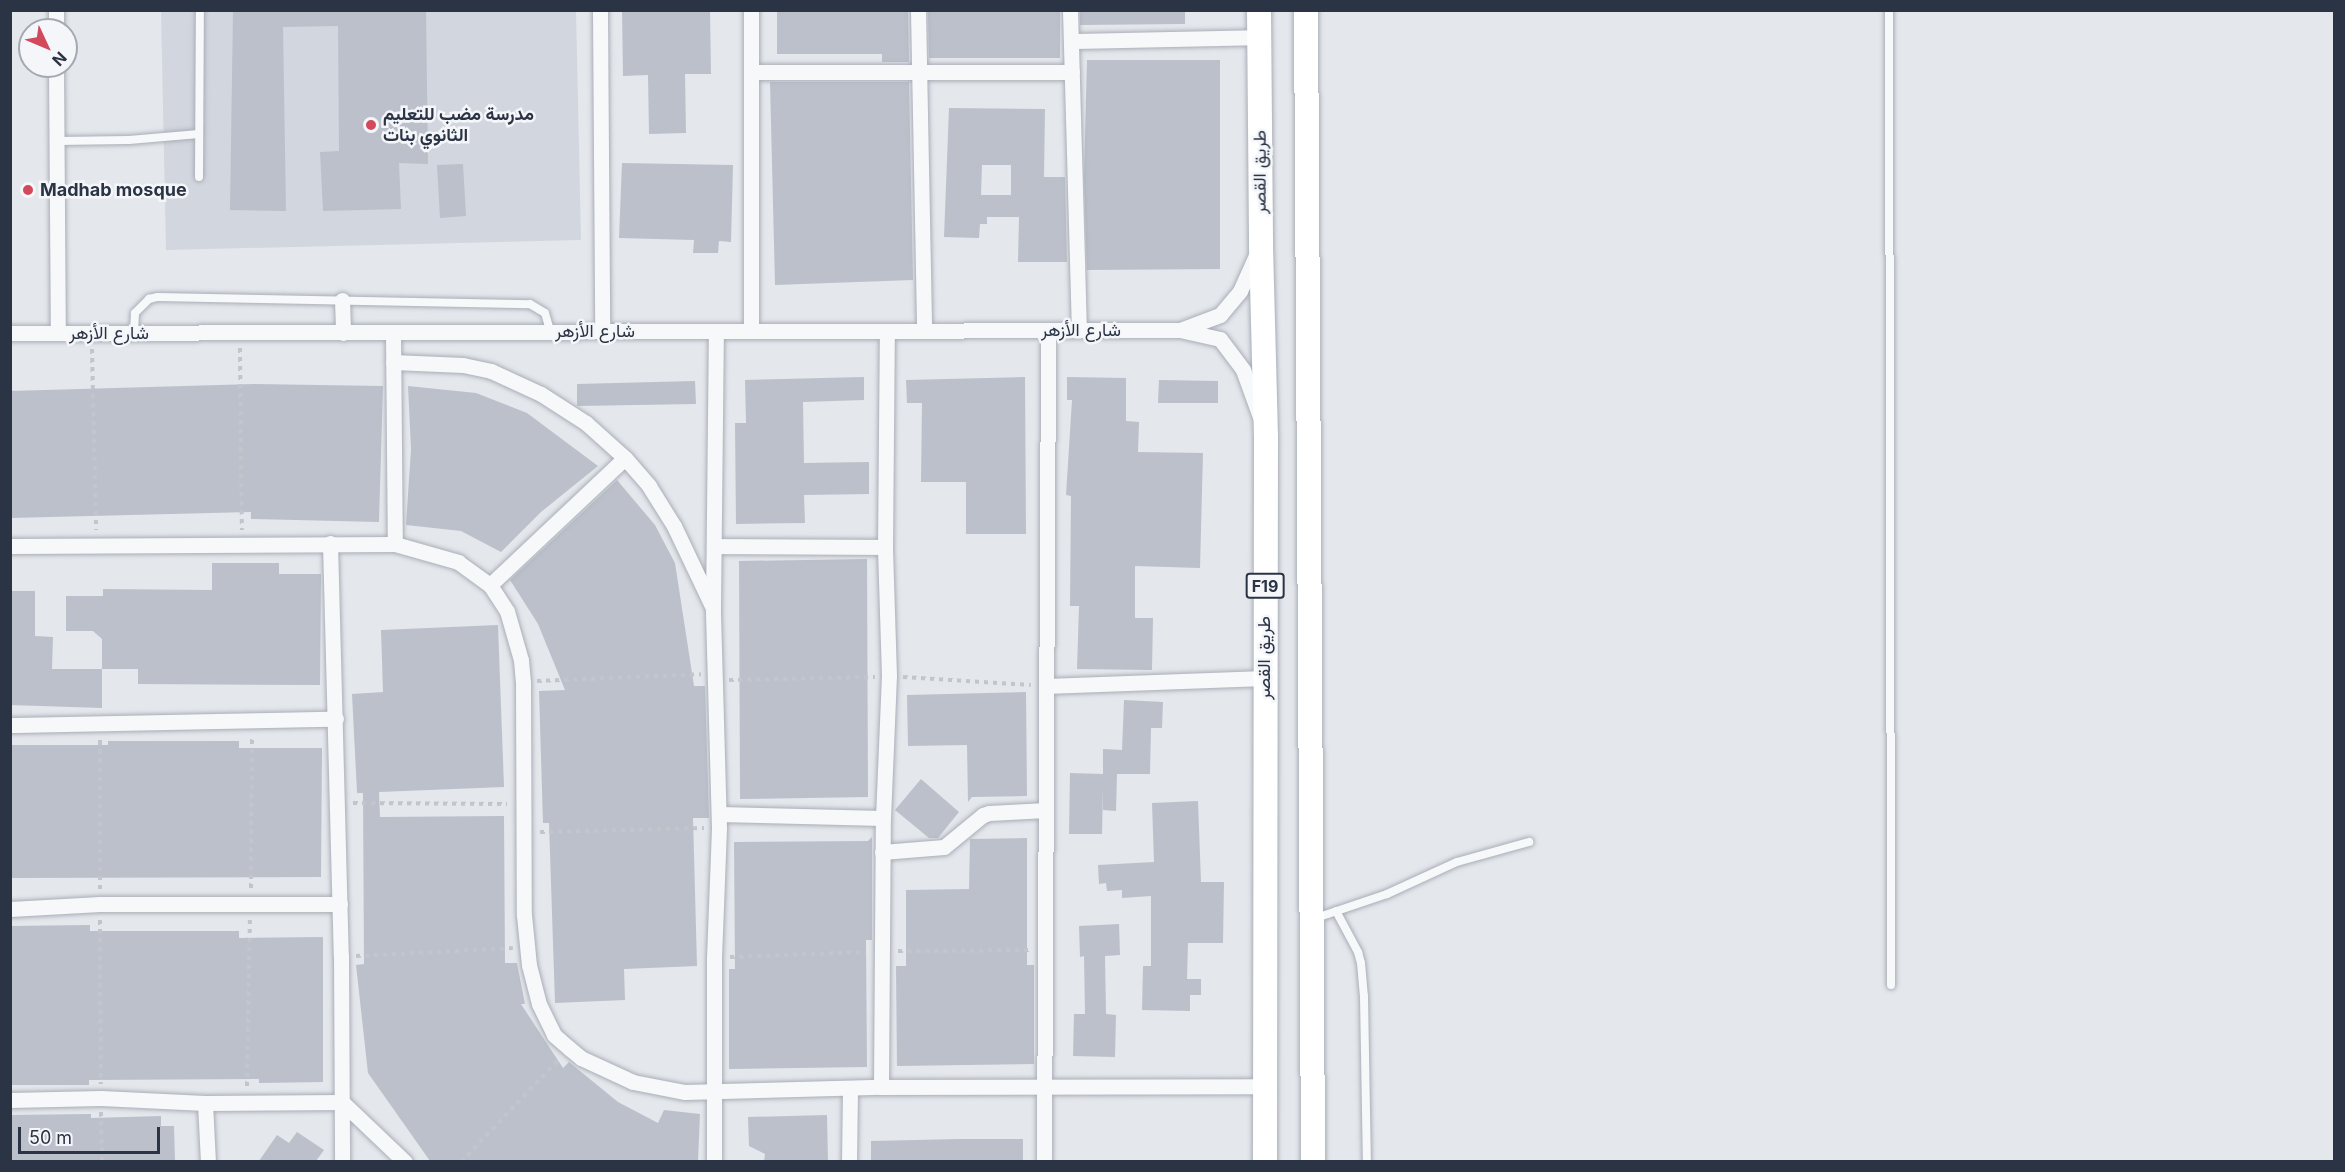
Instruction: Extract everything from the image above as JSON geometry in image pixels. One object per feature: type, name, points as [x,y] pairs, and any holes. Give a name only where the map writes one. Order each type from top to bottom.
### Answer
[{"type":"main road","name":"طريق القصر","points":[[1259,10],[1261,246],[1266,437],[1264,1161]]},
{"type":"main road","name":"F19","points":[[1306,10],[1313,1161]]},
{"type":"main road","points":[[1259,1161],[1264,1130]]},
{"type":"street","points":[[600,10],[602,332]]},
{"type":"street","points":[[751,10],[751,331]]},
{"type":"street","points":[[918,10],[924,330]]},
{"type":"street","points":[[1070,10],[1078,330]]},
{"type":"street","points":[[1071,41],[1259,36]]},
{"type":"street","points":[[751,72],[1072,72]]},
{"type":"street","points":[[56,78],[58,333]]},
{"type":"street","name":"شارع الأزهر","points":[[1180,330],[1220,315],[1240,291],[1261,246]]},
{"type":"street","points":[[342,300],[343,333]]},
{"type":"street","points":[[1044,1161],[1043,1087],[1047,950],[1048,330]]},
{"type":"street","name":"شارع الأزهر","points":[[10,333],[1180,330],[1220,339],[1228,347],[1243,370],[1266,437]]},
{"type":"street","points":[[714,1161],[714,958],[719,821],[717,677],[713,609],[716,331]]},
{"type":"street","points":[[881,1087],[882,852],[889,676],[885,547],[887,331]]},
{"type":"street","points":[[393,333],[395,544]]},
{"type":"street","points":[[393,362],[463,365],[504,376],[564,407],[625,458],[649,486],[674,526],[713,609]]},
{"type":"street","points":[[490,585],[625,458]]},
{"type":"street","points":[[330,543],[340,904],[342,1161]]},
{"type":"street","points":[[10,546],[395,544],[458,562],[490,585],[507,611],[521,660],[524,915],[530,965],[539,1004],[554,1035],[580,1058],[633,1082],[685,1092],[881,1087],[1263,1086]]},
{"type":"street","points":[[714,546],[885,547]]},
{"type":"street","points":[[1046,686],[1264,678]]},
{"type":"street","points":[[10,725],[336,719]]},
{"type":"street","points":[[882,852],[944,847],[983,815],[989,813],[1046,810]]},
{"type":"street","points":[[719,821],[883,818]]},
{"type":"street","points":[[10,909],[100,904],[340,904]]},
{"type":"street","points":[[849,1161],[850,1088]]},
{"type":"street","points":[[10,1100],[101,1098],[206,1103],[342,1102],[405,1161]]},
{"type":"street","points":[[206,1103],[208,1161]]},
{"type":"lane","points":[[199,177],[200,10]]},
{"type":"lane","points":[[1889,10],[1891,985]]},
{"type":"lane","points":[[57,141],[129,140],[199,134]]},
{"type":"lane","points":[[134,332],[135,313],[149,299],[158,297],[530,304],[546,314],[550,331]]},
{"type":"lane","points":[[1312,919],[1387,894],[1457,862],[1529,842]]},
{"type":"lane","points":[[1336,911],[1358,952],[1361,963],[1364,996],[1367,1161]]},
{"type":"path","points":[[91,333],[96,544]]},
{"type":"path","points":[[240,333],[242,543]]},
{"type":"path","points":[[523,681],[889,676],[1046,686]]},
{"type":"path","points":[[247,1102],[253,719]]},
{"type":"path","points":[[100,724],[102,1161]]},
{"type":"path","points":[[338,803],[523,804]]},
{"type":"path","points":[[524,833],[719,821]]},
{"type":"path","points":[[341,956],[529,948]]},
{"type":"path","points":[[714,958],[882,951],[1047,950]]},
{"type":"path","points":[[461,1161],[569,1048]]},
{"type":"shaded area","name":"مدرسة مضب للتعليم الثانوي بنات","points":[[161,11],[576,11],[581,240],[166,250]]},
{"type":"building","points":[[233,10],[426,10],[428,164],[399,163],[401,209],[323,211],[320,152],[339,151],[338,26],[283,27],[286,211],[230,210]]},
{"type":"building","points":[[622,10],[710,10],[711,74],[685,74],[686,133],[649,134],[648,75],[623,76]]},
{"type":"building","points":[[777,10],[908,10],[909,62],[882,62],[882,54],[777,54]]},
{"type":"building","points":[[928,10],[1060,10],[1060,58],[929,58]]},
{"type":"building","points":[[1080,10],[1185,10],[1185,24],[1080,25]]},
{"type":"building","points":[[1087,60],[1220,60],[1220,269],[1087,270],[1084,177]]},
{"type":"building","points":[[770,82],[909,82],[913,280],[775,285]]},
{"type":"building","points":[[949,108],[1045,109],[1044,177],[1065,177],[1067,262],[1018,262],[1019,217],[987,217],[987,224],[980,224],[979,238],[944,237]],"holes":[[[982,165],[1011,165],[1011,195],[981,195]]]},
{"type":"building","points":[[622,163],[733,165],[731,242],[719,241],[718,253],[693,253],[694,240],[619,238]]},
{"type":"building","points":[[463,164],[466,216],[440,218],[437,165]]},
{"type":"building","points":[[864,377],[864,400],[803,402],[804,463],[869,462],[869,494],[804,495],[805,523],[736,524],[735,423],[746,423],[745,380]]},
{"type":"building","points":[[1025,377],[1026,534],[966,534],[966,482],[921,482],[922,403],[907,403],[906,380]]},
{"type":"building","points":[[1067,377],[1126,378],[1126,421],[1139,422],[1138,452],[1203,453],[1200,568],[1135,566],[1135,618],[1153,618],[1152,670],[1077,669],[1079,606],[1070,606],[1071,496],[1066,495],[1072,400],[1067,400]]},
{"type":"building","points":[[1159,380],[1218,381],[1218,403],[1158,403]]},
{"type":"building","points":[[695,381],[696,404],[577,406],[577,384]]},
{"type":"building","points":[[254,384],[383,386],[379,522],[251,519],[251,512],[10,518],[10,391]]},
{"type":"building","points":[[408,386],[476,393],[527,413],[598,466],[541,512],[501,552],[461,531],[406,525],[411,449]]},
{"type":"building","points":[[617,480],[655,525],[675,563],[694,686],[705,686],[709,818],[693,818],[697,966],[624,969],[625,1000],[555,1003],[549,823],[543,823],[539,691],[565,690],[538,624],[510,580]]},
{"type":"building","points":[[867,559],[868,797],[740,799],[739,561]]},
{"type":"building","points":[[212,563],[279,563],[279,574],[321,574],[320,685],[138,684],[138,669],[102,669],[102,639],[93,631],[66,631],[66,596],[103,596],[103,589],[212,590]]},
{"type":"building","points":[[10,591],[35,591],[35,636],[53,637],[52,669],[102,669],[102,708],[10,705]]},
{"type":"building","points":[[498,625],[504,787],[379,792],[380,817],[504,816],[505,963],[517,963],[525,1004],[521,1004],[563,1068],[569,1062],[618,1102],[658,1123],[664,1110],[700,1114],[698,1161],[430,1161],[368,1073],[356,965],[364,964],[363,793],[357,793],[352,694],[383,692],[381,630]]},
{"type":"building","points":[[1026,692],[1027,796],[972,797],[968,802],[967,745],[908,746],[907,695]]},
{"type":"building","points":[[1124,700],[1163,702],[1162,728],[1151,728],[1150,774],[1117,774],[1116,811],[1103,810],[1103,788],[1102,834],[1069,834],[1070,773],[1103,774],[1103,749],[1122,750]]},
{"type":"building","points":[[108,741],[239,741],[239,748],[322,748],[321,877],[10,878],[10,745],[108,745]]},
{"type":"building","points":[[921,779],[959,812],[938,838],[929,838],[895,810]]},
{"type":"building","points":[[1198,801],[1201,882],[1224,882],[1223,943],[1188,943],[1187,979],[1201,979],[1201,995],[1190,995],[1190,1011],[1142,1010],[1143,966],[1151,966],[1151,896],[1122,898],[1122,890],[1107,891],[1106,883],[1099,884],[1098,865],[1154,862],[1152,803]]},
{"type":"building","points":[[872,837],[872,940],[866,940],[867,1067],[729,1069],[729,969],[735,969],[734,842],[868,841]]},
{"type":"building","points":[[1027,838],[1027,965],[1034,965],[1034,1064],[897,1066],[896,966],[906,966],[906,890],[969,889],[970,839]]},
{"type":"building","points":[[1119,924],[1120,955],[1105,956],[1106,1014],[1116,1015],[1115,1057],[1073,1056],[1074,1014],[1085,1014],[1084,956],[1080,957],[1079,926]]},
{"type":"building","points":[[90,925],[90,931],[239,931],[239,938],[323,937],[323,1082],[259,1083],[259,1079],[89,1080],[89,1085],[10,1085],[10,926]]},
{"type":"building","points":[[91,1114],[91,1118],[161,1116],[161,1126],[174,1126],[175,1161],[10,1161],[10,1115]]},
{"type":"building","points":[[827,1115],[828,1161],[764,1161],[765,1154],[749,1146],[748,1117]]},
{"type":"building","points":[[297,1132],[324,1150],[316,1161],[259,1161],[277,1135],[289,1143]]},
{"type":"building","points":[[1023,1139],[1023,1161],[871,1161],[871,1141]]},
{"type":"place","name":"مدرسة مضب للتعليم الثانوي بنات","points":[[371,125]]},
{"type":"place","name":"Madhab mosque","points":[[28,190]]}]
